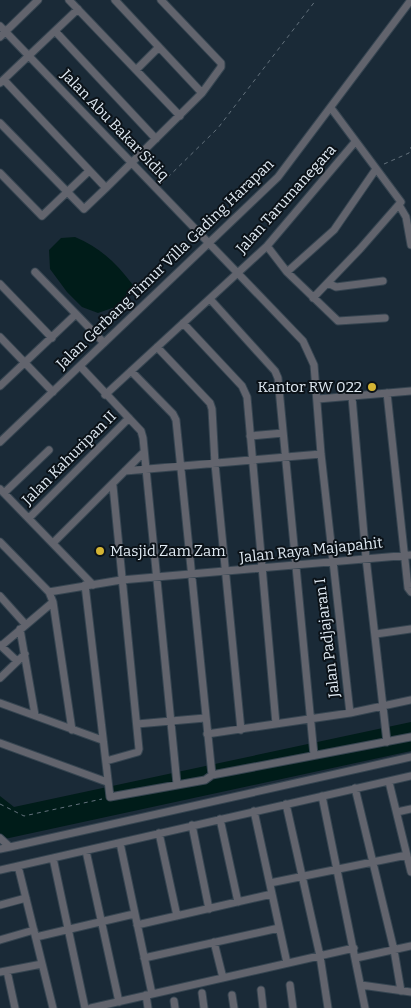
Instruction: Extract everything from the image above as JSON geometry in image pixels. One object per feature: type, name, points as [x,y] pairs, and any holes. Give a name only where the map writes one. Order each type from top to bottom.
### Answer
[{"type":"street","points":[[0,38],[3,29],[38,0]]},
{"type":"street","points":[[69,0],[180,116]]},
{"type":"street","points":[[115,0],[202,93]]},
{"type":"street","points":[[0,123],[84,209],[180,116],[202,93],[222,65],[161,0]]},
{"type":"street","name":"Jalan Gerbang Timur Villa Gading Harapan","points":[[0,442],[278,177],[411,0]]},
{"type":"street","points":[[78,9],[2,82],[106,188]]},
{"type":"street","name":"Jalan Abu Bakar Sidiq","points":[[3,29],[303,341],[314,361],[318,399]]},
{"type":"street","points":[[55,31],[156,139]]},
{"type":"street","points":[[136,70],[159,47]]},
{"type":"street","points":[[313,298],[399,205],[401,200],[331,108]]},
{"type":"street","name":"Jalan Tarumanegara","points":[[105,395],[267,246],[309,199],[355,142]]},
{"type":"street","points":[[287,272],[334,230],[376,169]]},
{"type":"street","points":[[0,173],[42,216],[89,171]]},
{"type":"street","points":[[399,205],[406,217],[411,244]]},
{"type":"street","points":[[267,246],[287,272],[340,322],[385,318]]},
{"type":"street","points":[[35,272],[104,343]]},
{"type":"street","points":[[328,283],[336,287],[383,281]]},
{"type":"street","points":[[0,284],[52,338]]},
{"type":"street","points":[[210,299],[277,374],[284,457],[298,566],[314,754]]},
{"type":"street","points":[[0,386],[76,314]]},
{"type":"street","points":[[184,322],[245,390],[276,724]]},
{"type":"street","points":[[0,337],[53,392]]},
{"type":"street","points":[[157,346],[210,403],[241,730]]},
{"type":"street","points":[[80,366],[105,395],[141,431],[177,784]]},
{"type":"street","points":[[131,371],[173,414],[177,425],[212,775]]},
{"type":"street","points":[[318,399],[411,392]]},
{"type":"street","points":[[387,393],[408,555],[408,590],[411,592]]},
{"type":"street","points":[[352,397],[366,558],[387,742]]},
{"type":"street","name":"Jalan Padjajaran I","points":[[318,399],[321,454],[350,713]]},
{"type":"street","name":"Jalan Kahuripan II","points":[[29,518],[129,418]]},
{"type":"street","points":[[250,436],[283,434]]},
{"type":"street","points":[[50,450],[2,491],[54,542],[89,585],[102,740],[110,798],[205,780],[212,775],[314,754],[411,737]]},
{"type":"street","points":[[54,542],[113,486],[144,452]]},
{"type":"street","points":[[125,471],[321,454]]},
{"type":"street","points":[[106,761],[139,751],[113,486]]},
{"type":"street","points":[[0,542],[49,592],[53,602],[72,730]]},
{"type":"street","name":"Jalan Raya Majapahit","points":[[49,592],[121,580],[192,576],[408,555]]},
{"type":"street","points":[[0,596],[23,627],[25,654],[35,716]]},
{"type":"street","points":[[17,661],[1,645],[53,602]]},
{"type":"street","points":[[376,634],[411,629]]},
{"type":"street","points":[[0,678],[25,654]]},
{"type":"street","points":[[208,734],[350,713],[411,700]]},
{"type":"street","points":[[0,703],[102,740]]},
{"type":"street","points":[[137,724],[206,718]]},
{"type":"street","points":[[0,743],[108,782]]},
{"type":"street","points":[[0,849],[411,757]]},
{"type":"street","points":[[0,870],[411,776]]},
{"type":"street","points":[[389,782],[411,872]]},
{"type":"street","points":[[355,788],[394,950],[401,991]]},
{"type":"street","points":[[322,796],[365,1008]]},
{"type":"street","points":[[286,804],[320,956],[328,1008]]},
{"type":"street","points":[[397,812],[411,809]]},
{"type":"street","points":[[254,811],[287,963]]},
{"type":"street","points":[[220,819],[238,902]]},
{"type":"street","points":[[192,825],[209,909]]},
{"type":"street","points":[[159,833],[177,916]]},
{"type":"street","points":[[0,838],[10,847]]},
{"type":"street","points":[[120,843],[144,958],[149,995],[148,1008]]},
{"type":"street","points":[[86,851],[119,1002]]},
{"type":"street","points":[[270,883],[407,855]]},
{"type":"street","points":[[53,858],[85,1008]]},
{"type":"street","points":[[18,866],[53,1008]]},
{"type":"street","points":[[137,925],[272,894]]},
{"type":"street","points":[[0,905],[26,898]]},
{"type":"street","points":[[0,940],[68,930],[134,914]]},
{"type":"street","points":[[144,958],[279,928]]},
{"type":"street","points":[[214,942],[223,978]]},
{"type":"street","points":[[356,958],[411,946]]},
{"type":"street","points":[[91,1008],[354,948]]},
{"type":"street","points":[[15,1008],[4,972],[42,964]]},
{"type":"street","points":[[290,985],[293,1008]]},
{"type":"street","points":[[361,985],[411,992]]},
{"type":"street","points":[[261,990],[263,1008]]},
{"type":"street","points":[[202,993],[204,1008]]},
{"type":"street","points":[[232,994],[234,1008]]},
{"type":"path","points":[[157,188],[218,128],[316,0]]},
{"type":"path","points":[[376,169],[392,158],[409,153],[411,147]]},
{"type":"path","points":[[0,804],[24,816],[110,798]]},
{"type":"shaded area","points":[[75,237],[107,257],[133,285],[118,306],[98,313],[82,307],[67,292],[50,269],[49,250],[61,238]]},
{"type":"shaded area","points":[[411,722],[411,751],[0,840],[0,796],[14,807]]},
{"type":"place","name":"Kantor RW 022","points":[[372,387]]},
{"type":"place","name":"Masjid Zam Zam","points":[[100,551]]}]
